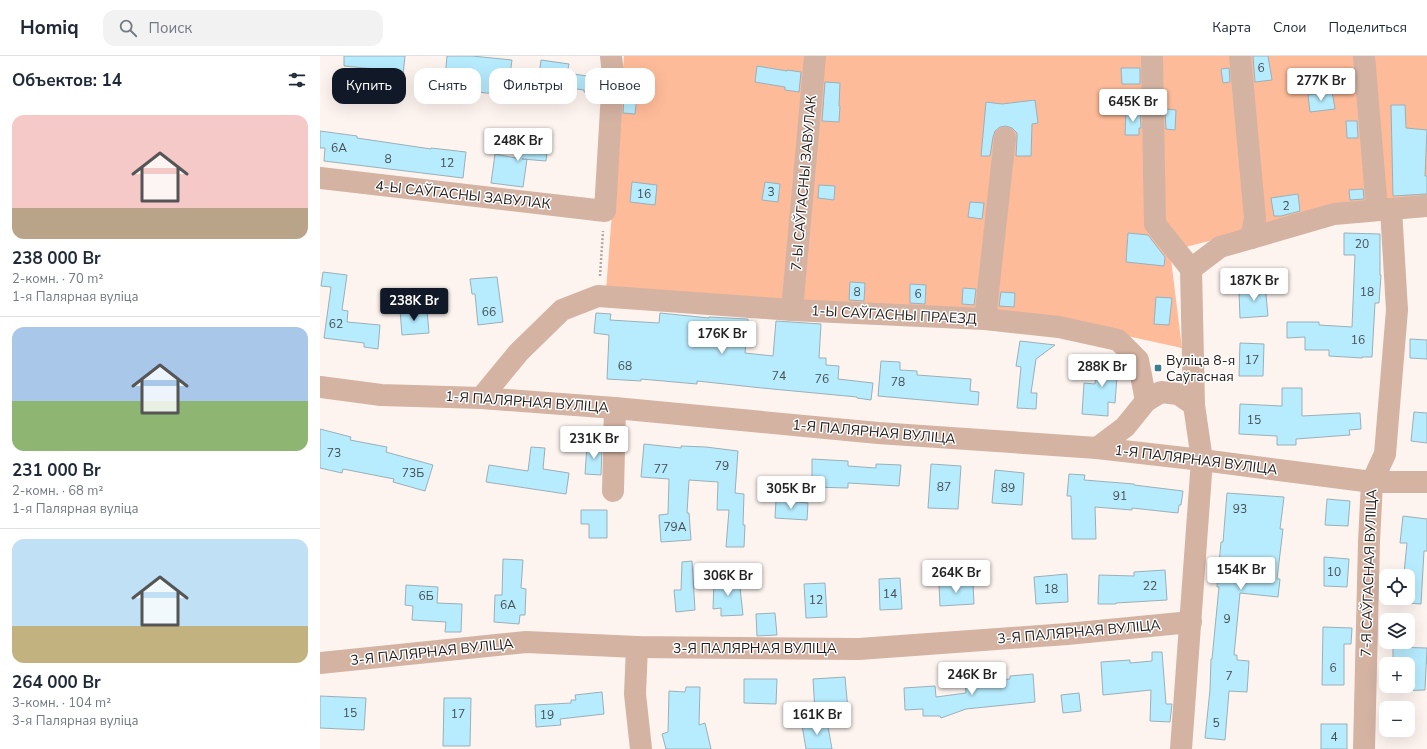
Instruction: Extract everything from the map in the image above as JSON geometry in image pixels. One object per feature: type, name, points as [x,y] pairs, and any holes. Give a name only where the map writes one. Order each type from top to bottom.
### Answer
[{"type":"street","points":[[605,211],[613,74],[611,56]]},
{"type":"street","name":"7-Ы САЎГАСНЫ ЗАВУЛАК","points":[[792,310],[815,56]]},
{"type":"street","points":[[1152,56],[1155,224],[1191,268],[1194,405],[1202,460],[1181,749]]},
{"type":"street","points":[[1240,56],[1255,218],[1251,238]]},
{"type":"street","name":"7-Я САЎГАСНАЯ ВУЛІЦА","points":[[1364,56],[1397,310],[1385,454],[1372,482],[1369,542],[1364,749]]},
{"type":"street","points":[[985,319],[1005,138]]},
{"type":"street","name":"4-Ы САЎГАСНЫ ЗАВУЛАК","points":[[320,178],[605,211]]},
{"type":"street","points":[[1191,268],[1220,247],[1334,214],[1427,206]]},
{"type":"street","name":"1-Ы САЎГАСНЫ ПРАЕЗД","points":[[481,398],[519,352],[562,310],[598,296],[792,310],[985,319],[1059,327],[1118,340],[1138,360],[1146,401]]},
{"type":"street","name":"1-Я ПАЛЯРНАЯ ВУЛІЦА","points":[[320,387],[382,395],[481,398],[615,408],[878,433],[1097,448],[1372,482],[1427,482]]},
{"type":"street","points":[[1097,448],[1125,427],[1146,401],[1161,392],[1178,394],[1194,405]]},
{"type":"street","points":[[613,491],[615,408]]},
{"type":"street","name":"3-Я ПАЛЯРНАЯ ВУЛІЦА","points":[[320,663],[526,642],[637,647],[859,649],[1067,634],[1191,622]]},
{"type":"street","points":[[637,647],[635,694],[641,749]]},
{"type":"path","points":[[598,296],[605,211]]},
{"type":"shaded area","points":[[624,56],[1427,56],[1427,198],[1331,210],[1170,251],[1182,348],[1031,315],[606,291],[620,104],[655,104],[655,68],[623,68]]},
{"type":"building","points":[[344,56],[405,56],[404,68],[365,68],[344,66]]},
{"type":"building","points":[[447,56],[472,56],[512,60],[511,68],[489,68],[489,93],[481,92],[481,68],[446,68]]},
{"type":"building","points":[[1253,56],[1268,56],[1272,80],[1255,82]]},
{"type":"building","points":[[541,60],[569,64],[568,68],[540,68]]},
{"type":"building","points":[[757,66],[801,72],[799,92],[785,90],[785,87],[755,82]]},
{"type":"building","points":[[1121,68],[1140,68],[1140,84],[1122,84]]},
{"type":"building","points":[[1229,68],[1230,82],[1223,83],[1221,69]]},
{"type":"building","points":[[577,75],[585,76],[585,92],[584,90],[577,89]]},
{"type":"building","points":[[825,82],[840,83],[839,122],[822,121]]},
{"type":"building","points":[[1332,91],[1335,109],[1310,112],[1308,95]]},
{"type":"building","points":[[1035,100],[1038,123],[1032,124],[1031,156],[1016,156],[1017,133],[1012,128],[1006,126],[1000,127],[995,131],[990,156],[981,156],[986,102],[1002,104]]},
{"type":"building","points":[[624,104],[636,104],[635,114],[623,113]]},
{"type":"building","points":[[1391,105],[1405,105],[1406,128],[1427,130],[1425,176],[1427,176],[1427,194],[1393,196]]},
{"type":"building","points":[[1165,109],[1176,110],[1175,130],[1166,129]]},
{"type":"building","points":[[1126,111],[1140,111],[1141,128],[1139,128],[1139,135],[1125,135]]},
{"type":"building","points":[[1346,121],[1357,121],[1358,138],[1347,138]]},
{"type":"building","points":[[320,131],[431,149],[466,152],[463,178],[324,161],[325,148],[320,148]]},
{"type":"building","points":[[518,138],[548,141],[546,161],[527,159],[523,187],[491,183],[495,154],[516,158]]},
{"type":"building","points":[[632,182],[657,185],[655,205],[630,202]]},
{"type":"building","points":[[765,182],[780,184],[778,202],[762,200]]},
{"type":"building","points":[[819,185],[835,186],[834,200],[818,198]]},
{"type":"building","points":[[1363,189],[1364,199],[1350,200],[1349,190]]},
{"type":"building","points":[[1298,194],[1300,211],[1281,216],[1274,216],[1271,198]]},
{"type":"building","points":[[970,202],[984,203],[982,219],[968,217]]},
{"type":"building","points":[[1128,233],[1148,235],[1165,257],[1164,266],[1126,262]]},
{"type":"building","points":[[1344,233],[1380,234],[1381,275],[1379,303],[1375,303],[1372,357],[1362,358],[1329,356],[1329,350],[1305,350],[1305,337],[1287,338],[1287,322],[1319,322],[1319,325],[1352,327],[1355,255],[1344,255]]},
{"type":"building","points":[[323,272],[347,275],[342,310],[348,311],[347,322],[380,325],[378,349],[364,347],[364,343],[324,338],[331,287],[321,286]]},
{"type":"building","points":[[497,277],[503,322],[478,325],[475,294],[472,294],[470,279]]},
{"type":"building","points":[[850,282],[865,283],[864,301],[849,300]]},
{"type":"building","points":[[910,284],[926,285],[925,304],[910,303]]},
{"type":"building","points":[[1265,284],[1268,316],[1240,318],[1239,292],[1248,291],[1247,285]]},
{"type":"building","points":[[963,288],[976,289],[974,305],[962,304]]},
{"type":"building","points":[[1001,292],[1015,293],[1014,307],[999,306]]},
{"type":"building","points":[[1156,297],[1172,298],[1169,325],[1154,324]]},
{"type":"building","points":[[427,309],[429,333],[402,335],[400,310]]},
{"type":"building","points":[[596,313],[611,314],[610,320],[659,323],[660,313],[709,318],[748,319],[745,353],[773,356],[776,321],[821,324],[819,358],[826,358],[826,365],[839,366],[838,379],[873,383],[871,400],[857,397],[697,381],[697,384],[641,379],[641,381],[607,379],[609,335],[594,333]]},
{"type":"building","points":[[1410,339],[1427,340],[1427,359],[1410,358]]},
{"type":"building","points":[[1020,341],[1055,345],[1036,359],[1031,393],[1037,393],[1036,409],[1017,408],[1021,367],[1016,366]]},
{"type":"building","points":[[1240,343],[1264,344],[1263,376],[1239,376]]},
{"type":"building","points":[[1097,360],[1122,362],[1126,366],[1125,377],[1117,376],[1115,403],[1108,402],[1108,416],[1082,414],[1084,383],[1095,384]]},
{"type":"building","points":[[881,361],[900,362],[900,370],[917,371],[917,375],[971,379],[970,391],[979,392],[978,405],[878,396]]},
{"type":"building","points":[[1282,388],[1302,388],[1302,416],[1360,413],[1361,429],[1349,430],[1350,435],[1296,439],[1296,445],[1277,445],[1277,436],[1239,434],[1240,404],[1282,406]]},
{"type":"building","points":[[1414,412],[1427,413],[1427,443],[1411,441]]},
{"type":"building","points":[[320,429],[351,437],[350,440],[387,447],[386,452],[433,465],[425,491],[393,482],[394,479],[343,469],[342,473],[320,468]]},
{"type":"building","points":[[644,444],[681,448],[681,446],[706,447],[738,451],[735,493],[744,494],[744,547],[726,547],[729,510],[717,510],[718,482],[689,480],[687,513],[689,513],[691,540],[661,542],[659,515],[668,514],[669,479],[641,477]]},
{"type":"building","points":[[587,445],[602,446],[601,475],[585,474]]},
{"type":"building","points":[[531,447],[545,448],[543,469],[569,473],[566,494],[486,482],[489,465],[528,471]]},
{"type":"building","points":[[812,459],[848,461],[848,466],[876,468],[876,464],[901,465],[899,486],[848,483],[848,488],[812,487]]},
{"type":"building","points":[[931,464],[961,466],[958,509],[928,508]]},
{"type":"building","points":[[995,470],[1024,473],[1022,505],[992,503]]},
{"type":"building","points":[[1069,474],[1085,475],[1084,480],[1134,484],[1183,491],[1181,505],[1179,505],[1178,513],[1132,508],[1132,510],[1095,507],[1096,539],[1072,539],[1071,496],[1067,496]]},
{"type":"building","points":[[1227,493],[1284,497],[1280,529],[1283,529],[1277,579],[1280,579],[1278,597],[1240,593],[1234,655],[1237,655],[1237,660],[1249,661],[1247,692],[1229,691],[1225,740],[1205,738],[1210,690],[1211,659],[1219,587],[1217,587],[1221,542],[1223,542]]},
{"type":"building","points":[[1327,499],[1350,501],[1348,526],[1325,525]]},
{"type":"building","points":[[776,500],[808,503],[807,520],[775,518]]},
{"type":"building","points":[[581,510],[607,510],[607,538],[589,538],[589,524],[581,524]]},
{"type":"building","points":[[1403,516],[1427,519],[1427,551],[1424,551],[1421,604],[1415,604],[1415,569],[1404,569],[1407,543],[1400,543]]},
{"type":"building","points":[[1324,557],[1349,559],[1347,587],[1324,586]]},
{"type":"building","points":[[503,559],[523,560],[521,588],[526,589],[525,615],[520,615],[519,624],[494,622],[495,595],[502,595]]},
{"type":"building","points":[[692,561],[695,610],[676,612],[674,590],[681,590],[682,562]]},
{"type":"building","points":[[1165,570],[1167,600],[1098,604],[1099,575],[1134,576],[1134,572]]},
{"type":"building","points":[[1067,574],[1068,602],[1036,604],[1034,577]]},
{"type":"building","points":[[900,578],[902,609],[880,610],[879,579]]},
{"type":"building","points":[[739,579],[743,615],[721,616],[721,608],[713,609],[714,581]]},
{"type":"building","points":[[825,583],[827,617],[806,618],[804,584]]},
{"type":"building","points":[[973,583],[974,604],[940,606],[939,584]]},
{"type":"building","points":[[406,585],[438,587],[437,603],[462,604],[461,632],[445,632],[446,622],[412,620],[413,606],[405,605]]},
{"type":"building","points":[[775,613],[777,635],[757,636],[756,614]]},
{"type":"building","points":[[1323,627],[1352,628],[1351,644],[1344,644],[1344,685],[1322,685]]},
{"type":"building","points":[[1427,648],[1425,690],[1415,690],[1415,657],[1393,657],[1393,649]]},
{"type":"building","points":[[1152,652],[1162,652],[1166,704],[1172,704],[1170,722],[1150,721],[1151,690],[1103,695],[1101,662],[1130,660],[1130,663],[1152,661]]},
{"type":"building","points":[[1033,674],[1035,702],[966,709],[941,718],[940,716],[923,716],[923,709],[905,710],[904,688],[935,686],[936,697],[966,693],[965,683],[1010,679],[1010,676]]},
{"type":"building","points":[[845,677],[848,710],[815,712],[813,679]]},
{"type":"building","points":[[744,679],[777,679],[776,704],[744,703]]},
{"type":"building","points":[[686,687],[700,687],[699,725],[705,723],[711,749],[666,749],[662,734],[668,732],[669,691],[685,692]]},
{"type":"building","points":[[602,692],[604,714],[560,719],[561,725],[536,727],[535,705],[571,703],[571,700],[576,700],[575,695]]},
{"type":"building","points":[[1079,693],[1081,711],[1063,713],[1061,695]]},
{"type":"building","points":[[320,696],[366,698],[364,730],[320,728]]},
{"type":"building","points":[[444,698],[471,698],[470,746],[443,746]]},
{"type":"building","points":[[827,721],[832,749],[806,749],[802,725]]},
{"type":"building","points":[[1321,724],[1347,724],[1347,749],[1321,749]]},
{"type":"place","name":"Вуліца 8-я Саўгасная","points":[[1158,368]]}]
